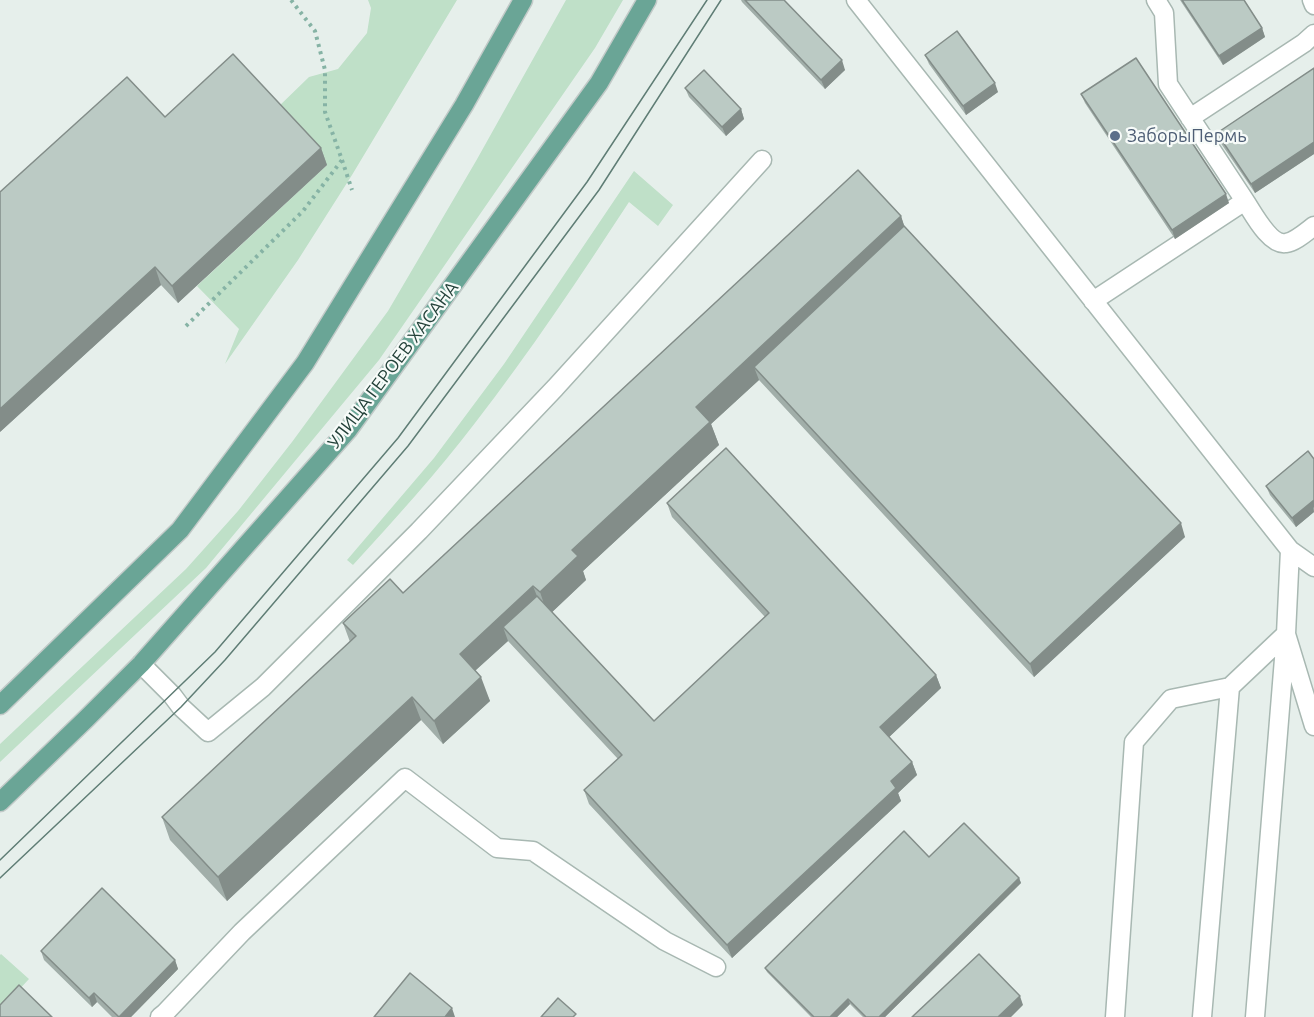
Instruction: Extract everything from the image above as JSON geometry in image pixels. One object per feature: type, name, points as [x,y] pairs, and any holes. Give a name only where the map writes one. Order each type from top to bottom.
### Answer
[{"type":"main road","points":[[0,705],[180,530],[298,372],[464,105],[523,0]]},
{"type":"main road","name":"УЛИЦА ГЕРОЕВ ХАСАНА","points":[[0,802],[141,663],[348,430],[599,83],[647,0]]},
{"type":"lane","points":[[856,0],[1290,550],[1314,567]]},
{"type":"lane","points":[[1156,0],[1164,13],[1168,84],[1264,230],[1275,241],[1285,244],[1314,226]]},
{"type":"lane","points":[[1312,0],[1314,5]]},
{"type":"lane","points":[[1190,118],[1304,43],[1314,34]]},
{"type":"lane","points":[[141,663],[181,707],[208,732],[262,687],[419,531],[555,388],[762,160]]},
{"type":"lane","points":[[1093,301],[1245,201]]},
{"type":"lane","points":[[1255,1017],[1286,634],[1290,550]]},
{"type":"lane","points":[[1116,1017],[1134,742],[1171,699],[1230,687],[1286,634]]},
{"type":"lane","points":[[1286,634],[1314,726]]},
{"type":"lane","points":[[1202,1017],[1230,687]]},
{"type":"lane","points":[[160,1017],[242,932],[405,778],[497,848],[532,851],[665,941],[716,967]]},
{"type":"path","points":[[291,0],[315,31],[325,70],[326,112],[352,190]]},
{"type":"path","points":[[186,326],[303,212],[342,160]]},
{"type":"green space","points":[[368,0],[457,0],[298,260],[225,364],[239,329],[197,286],[327,165],[275,110],[309,77],[338,69],[367,33],[371,8]]},
{"type":"green space","points":[[566,0],[623,0],[595,48],[379,360],[206,568],[0,762],[0,744],[186,569],[238,511],[292,442],[388,311],[476,161]]},
{"type":"green space","points":[[634,171],[673,205],[658,226],[629,202],[554,314],[461,442],[353,565],[347,560],[434,458],[504,364]]},
{"type":"green space","points":[[0,955],[29,979],[0,1010]]},
{"type":"building","points":[[745,0],[784,0],[842,60],[821,80]]},
{"type":"building","points":[[1182,0],[1244,0],[1262,28],[1219,56]]},
{"type":"building","points":[[957,31],[995,83],[963,106],[925,55]]},
{"type":"building","points":[[233,54],[321,148],[172,286],[155,267],[0,409],[0,192],[127,77],[165,117]]},
{"type":"building","points":[[1136,58],[1226,194],[1172,230],[1081,94]]},
{"type":"building","points":[[1314,68],[1314,142],[1251,184],[1217,133]]},
{"type":"building","points":[[704,70],[741,109],[722,127],[685,88]]},
{"type":"building","points":[[858,170],[901,216],[696,407],[710,422],[572,550],[578,556],[540,592],[533,586],[460,654],[481,677],[434,721],[412,697],[218,877],[162,817],[356,636],[343,623],[390,579],[403,593]]},
{"type":"building","points":[[904,226],[1181,523],[1030,664],[754,367]]},
{"type":"building","points":[[726,448],[936,675],[880,727],[912,762],[891,781],[896,788],[727,945],[584,790],[622,755],[503,627],[537,596],[654,721],[769,613],[667,503]]},
{"type":"building","points":[[1308,451],[1314,459],[1314,500],[1292,518],[1266,486]]},
{"type":"building","points":[[964,823],[1019,878],[879,1017],[866,1017],[848,999],[830,1017],[814,1017],[765,968],[904,831],[929,857]]},
{"type":"building","points":[[102,888],[175,960],[119,1017],[94,993],[89,998],[41,951]]},
{"type":"building","points":[[979,954],[1020,996],[998,1017],[912,1017]]},
{"type":"building","points":[[410,973],[452,1008],[445,1017],[374,1017]]},
{"type":"building","points":[[19,985],[52,1017],[0,1017],[0,1005]]},
{"type":"building","points":[[558,998],[576,1014],[573,1017],[541,1017]]},
{"type":"tram line","points":[[0,860],[215,652],[398,438],[587,182],[707,0]]},
{"type":"tram line","points":[[0,878],[181,707],[225,660],[408,446],[599,190],[721,0]]},
{"type":"place","name":"ЗаборыПермь","points":[[1115,136]]}]
